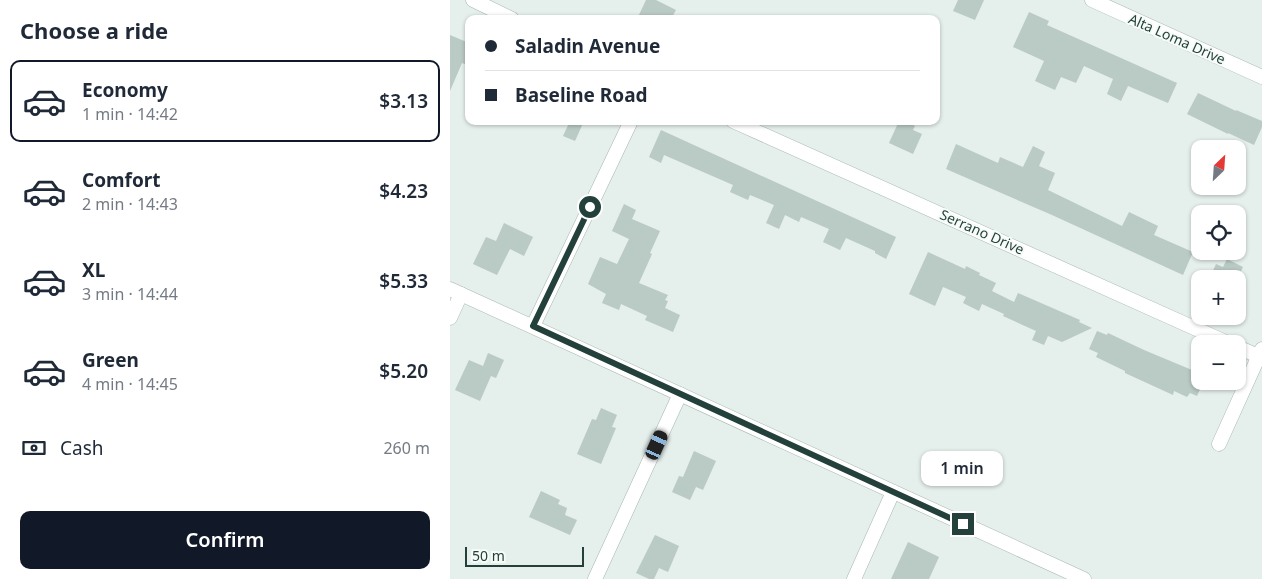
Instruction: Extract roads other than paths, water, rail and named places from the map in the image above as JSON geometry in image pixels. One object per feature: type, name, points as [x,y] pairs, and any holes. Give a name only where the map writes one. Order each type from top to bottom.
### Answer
[{"type":"street","points":[[473,0],[504,15]]},
{"type":"street","name":"Alta Loma Drive","points":[[1092,0],[1262,77]]},
{"type":"street","points":[[533,326],[629,125]]},
{"type":"street","name":"Serrano Drive","points":[[743,125],[1210,335]]},
{"type":"street","points":[[450,318],[456,291],[1084,579]]},
{"type":"street","points":[[1219,444],[1261,355],[1246,350]]},
{"type":"street","points":[[595,579],[680,394]]},
{"type":"street","points":[[854,579],[894,492]]}]
